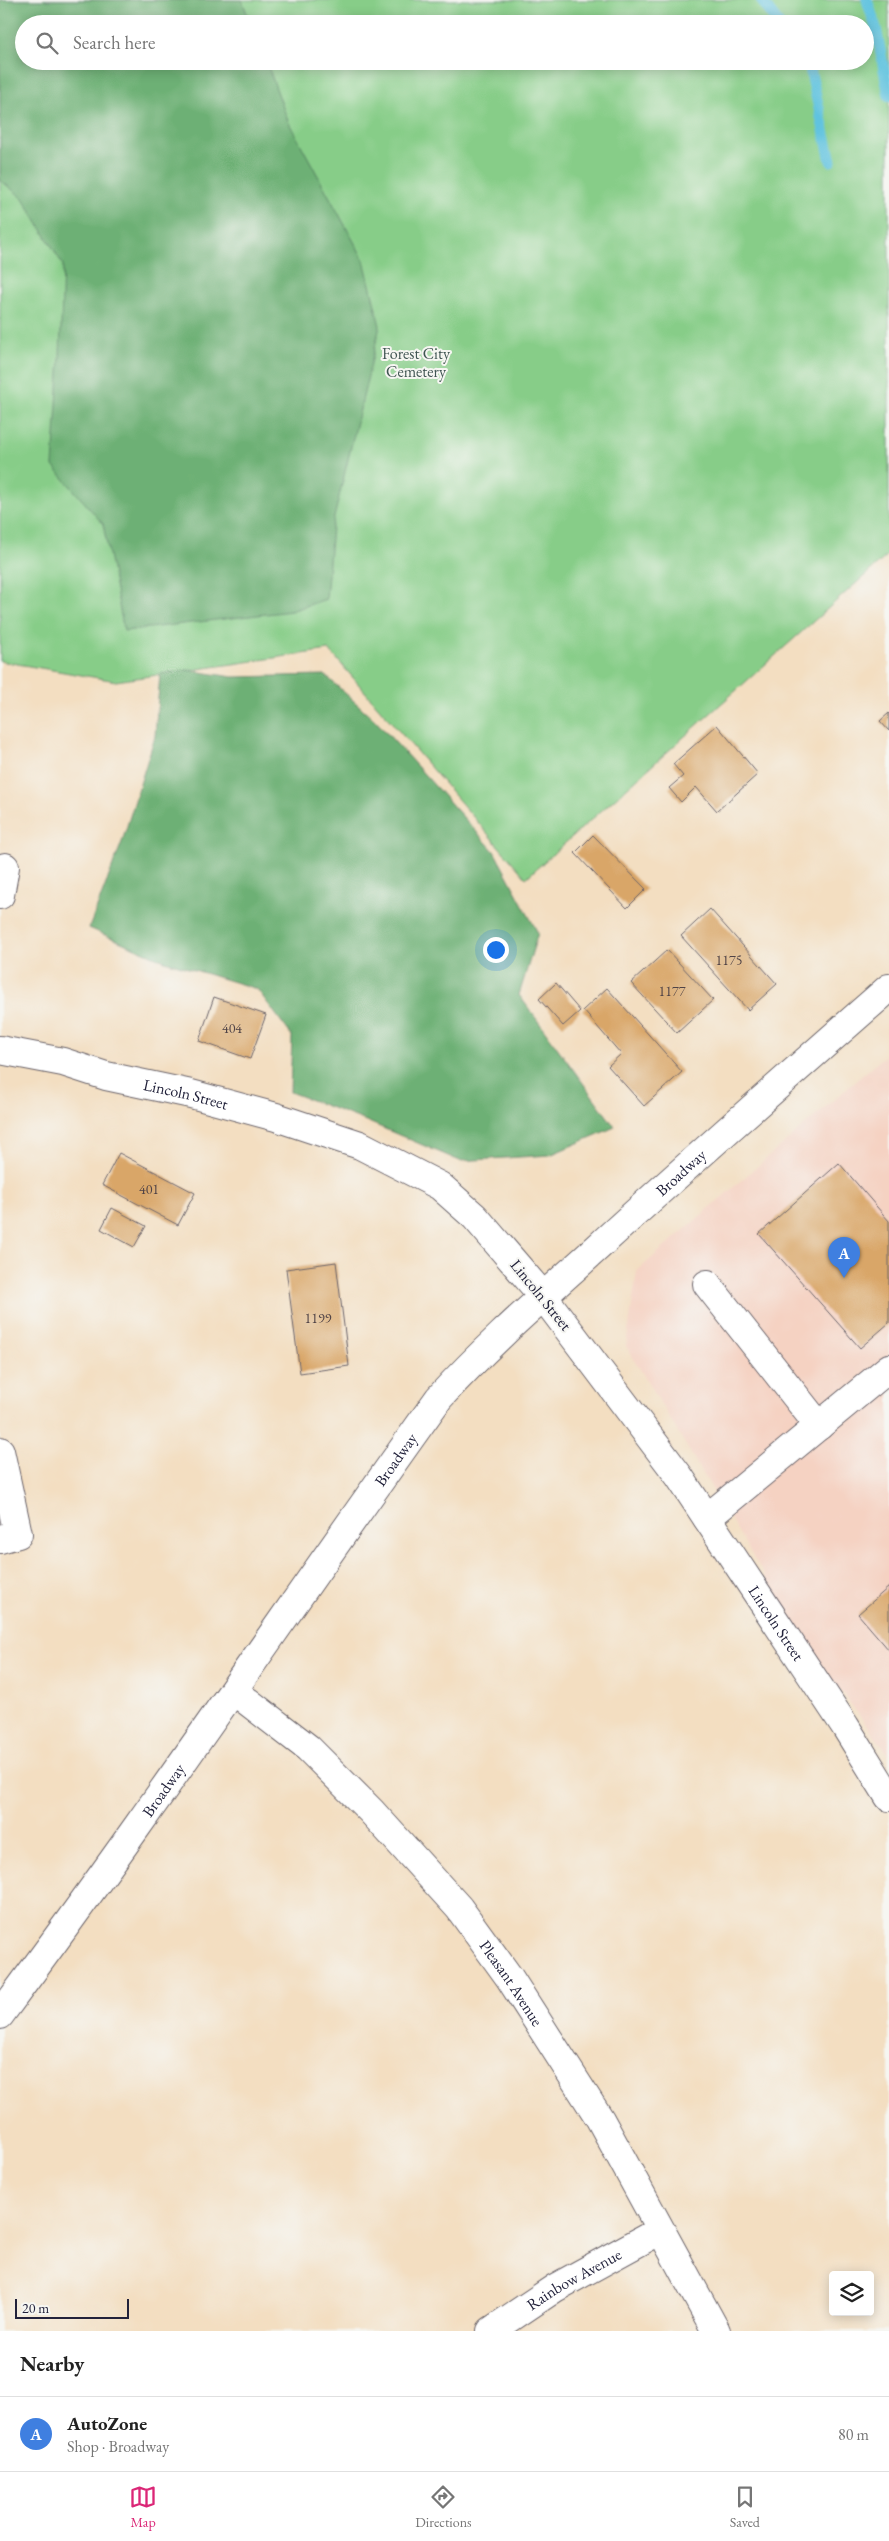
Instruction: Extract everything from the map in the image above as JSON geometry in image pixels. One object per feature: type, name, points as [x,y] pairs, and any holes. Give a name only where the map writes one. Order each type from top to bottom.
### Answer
[{"type":"main road","points":[[0,895],[5,867]]},
{"type":"main road","name":"Broadway","points":[[0,2015],[234,1691],[300,1593],[439,1398],[461,1374],[543,1296],[699,1155],[889,988]]},
{"type":"main road","name":"Lincoln Street","points":[[0,1050],[63,1062],[106,1076],[191,1094],[276,1117],[360,1145],[440,1186],[475,1217],[543,1296],[679,1476],[846,1726],[889,1797]]},
{"type":"main road","points":[[707,1284],[819,1426]]},
{"type":"main road","points":[[707,1518],[889,1368]]},
{"type":"main road","points":[[0,1450],[18,1534],[0,1539]]},
{"type":"main road","name":"Pleasant Avenue","points":[[234,1691],[308,1748],[371,1811],[459,1908],[509,1977],[600,2119],[659,2231],[716,2331]]},
{"type":"main road","name":"Rainbow Avenue","points":[[491,2331],[555,2288],[659,2231]]},
{"type":"shaded area","points":[[889,1052],[889,1755],[807,1646],[626,1346],[637,1271]]},
{"type":"green space","name":"Forest City Cemetery","points":[[0,0],[889,0],[889,554],[526,878],[329,650],[116,681],[0,661]]},
{"type":"green space","points":[[0,0],[242,0],[248,15],[15,15],[15,70],[269,70],[288,121],[364,260],[380,326],[332,526],[326,599],[291,611],[124,631],[103,524],[53,466],[60,358],[63,265],[23,198],[0,180]]},
{"type":"green space","points":[[187,670],[233,677],[325,675],[374,719],[494,851],[538,933],[519,995],[615,1127],[550,1155],[460,1161],[366,1121],[290,1092],[292,1036],[257,989],[165,961],[89,928],[122,842],[155,736],[160,674]]},
{"type":"building","points":[[889,713],[889,731],[880,721]]},
{"type":"building","points":[[717,725],[758,774],[717,811],[696,787],[681,802],[669,788],[683,776],[673,764]]},
{"type":"building","points":[[593,835],[646,889],[627,908],[575,853]]},
{"type":"building","points":[[710,909],[777,984],[748,1010],[681,936]]},
{"type":"building","points":[[667,950],[713,1000],[677,1033],[631,983]]},
{"type":"building","points":[[556,983],[580,1011],[563,1026],[539,999]]},
{"type":"building","points":[[607,988],[682,1072],[644,1106],[608,1066],[621,1054],[583,1010]]},
{"type":"building","points":[[214,997],[266,1015],[250,1059],[199,1041]]},
{"type":"building","points":[[119,1153],[195,1193],[178,1225],[102,1185]]},
{"type":"building","points":[[839,1163],[889,1221],[889,1323],[860,1348],[759,1234]]},
{"type":"building","points":[[112,1208],[146,1226],[134,1247],[101,1229]]},
{"type":"building","points":[[336,1262],[349,1366],[300,1373],[286,1269]]},
{"type":"building","points":[[889,1587],[889,1650],[858,1614]]},
{"type":"waterway","points":[[761,0],[772,15]]},
{"type":"waterway","points":[[867,0],[872,15]]},
{"type":"waterway","points":[[874,22],[889,96]]},
{"type":"waterway","points":[[810,70],[831,161]]},
{"type":"place","name":"AutoZone","points":[[844,1278]]}]
